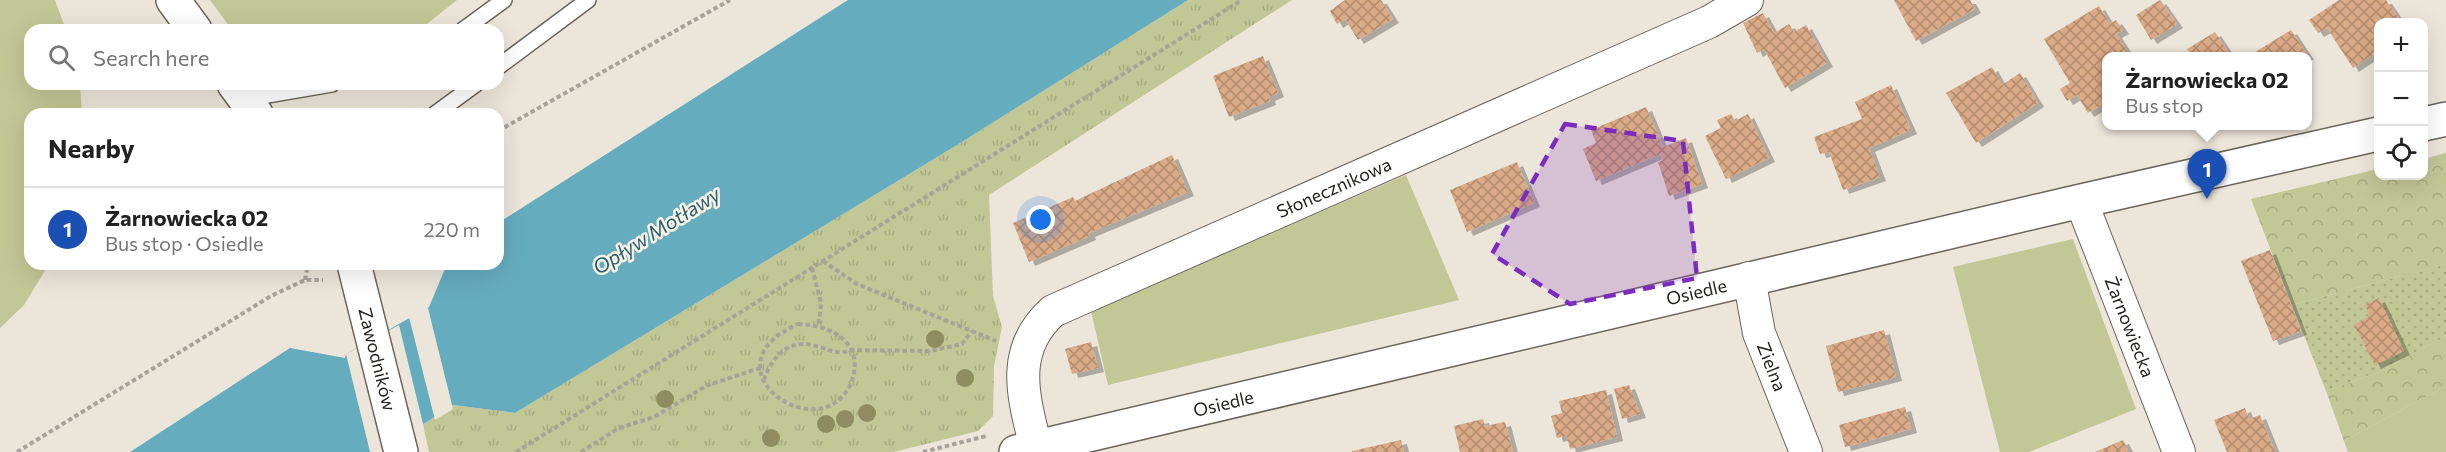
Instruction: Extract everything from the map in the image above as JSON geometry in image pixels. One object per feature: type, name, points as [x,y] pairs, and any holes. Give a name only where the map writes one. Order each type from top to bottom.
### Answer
[{"type":"street","points":[[172,0],[190,24]]},
{"type":"street","name":"Słonecznikowa","points":[[1030,450],[1022,372],[1028,349],[1041,322],[1053,311],[1698,27],[1747,0]]},
{"type":"street","points":[[2428,123],[2446,119]]},
{"type":"street","name":"Osiedle","points":[[1030,450],[1749,278],[2374,135]]},
{"type":"street","name":"Żarnowiecka","points":[[2081,201],[2179,452]]},
{"type":"street","name":"Zawodników","points":[[356,270],[401,451]]},
{"type":"street","name":"Zielna","points":[[1749,278],[1759,333],[1806,452]]},
{"type":"lane","points":[[470,24],[504,0]]},
{"type":"lane","points":[[504,63],[588,0]]},
{"type":"lane","points":[[245,99],[297,90]]},
{"type":"lane","points":[[443,108],[468,90]]},
{"type":"path","points":[[504,128],[730,0]]},
{"type":"path","points":[[516,452],[1242,0]]},
{"type":"path","points":[[824,261],[857,284],[1005,345]]},
{"type":"path","points":[[812,268],[821,303],[819,325]]},
{"type":"path","points":[[305,280],[307,270]]},
{"type":"path","points":[[17,452],[271,296],[305,280],[336,279],[354,270]]},
{"type":"path","points":[[798,324],[819,325],[838,334],[852,350],[855,373],[846,396],[828,410],[805,415],[782,408],[766,391],[760,368],[765,349],[779,333],[798,324]]},
{"type":"path","points":[[764,381],[774,358],[780,352],[795,345],[811,344],[840,354],[852,350],[930,351],[962,344],[972,331]]},
{"type":"path","points":[[581,452],[619,428],[654,417],[708,385],[760,368]]},
{"type":"highlighted area","points":[[1565,124],[1683,141],[1697,278],[1570,304],[1492,254]]},
{"type":"green space","points":[[0,0],[55,0],[64,24],[24,24],[24,90],[80,90],[82,108],[24,108],[24,270],[45,270],[24,305],[0,328]]},
{"type":"green space","points":[[210,0],[457,0],[427,24],[228,24]]},
{"type":"green space","points":[[1188,0],[1292,0],[989,195],[993,296],[1002,327],[994,366],[993,416],[978,431],[894,452],[429,452],[423,425],[453,405],[515,413],[957,145]]},
{"type":"green space","points":[[2446,153],[2446,264],[2292,305],[2251,199],[2374,170],[2374,180],[2428,180],[2428,158]]},
{"type":"green space","points":[[1406,175],[1459,300],[1108,385],[1091,311]]},
{"type":"green space","points":[[2073,239],[2136,409],[2029,452],[2000,452],[1953,267]]},
{"type":"green space","points":[[2446,264],[2446,336],[2379,372],[2326,391],[2292,305]]},
{"type":"green space","points":[[2446,336],[2446,386],[2344,441],[2326,391],[2379,372]]},
{"type":"green space","points":[[2446,386],[2446,452],[2348,452],[2344,441]]},
{"type":"water","name":"Opływ Motławy","points":[[848,0],[1188,0],[957,145],[515,413],[453,405],[381,452],[130,452],[290,348],[345,358],[346,354],[429,307],[444,270],[504,270],[504,219]]},
{"type":"pier","points":[[427,304],[453,409],[435,420],[409,317]]},
{"type":"pier","points":[[399,325],[424,428],[386,452],[370,452],[346,354]]},
{"type":"building","points":[[1345,0],[1381,0],[1393,19],[1358,40],[1345,19],[1337,24],[1330,11]]},
{"type":"building","points":[[1894,0],[1970,0],[1975,9],[1916,41]]},
{"type":"building","points":[[2160,0],[2177,24],[2151,40],[2136,15]]},
{"type":"building","points":[[2339,0],[2386,0],[2398,18],[2374,18],[2374,54],[2353,68],[2327,28],[2318,33],[2309,20]]},
{"type":"building","points":[[2099,6],[2110,24],[2116,20],[2123,30],[2116,34],[2127,52],[2102,52],[2102,104],[2088,113],[2077,95],[2067,101],[2060,89],[2070,83],[2044,39]]},
{"type":"building","points":[[1763,13],[1774,33],[1789,24],[1794,32],[1806,25],[1827,63],[1785,88],[1764,49],[1757,53],[1743,23]]},
{"type":"building","points":[[2291,30],[2305,52],[2255,52]]},
{"type":"building","points":[[2215,32],[2228,52],[2189,52],[2187,49]]},
{"type":"building","points":[[1263,56],[1278,93],[1269,97],[1270,101],[1229,117],[1213,76]]},
{"type":"building","points":[[1992,67],[2002,85],[2020,73],[2038,103],[1976,143],[1946,93]]},
{"type":"building","points":[[1891,85],[1911,130],[1869,148],[1880,177],[1843,190],[1829,152],[1820,154],[1814,137],[1862,119],[1855,102]]},
{"type":"building","points":[[1646,107],[1663,147],[1686,138],[1702,184],[1669,196],[1658,162],[1663,160],[1660,154],[1596,181],[1583,149],[1596,143],[1591,130]]},
{"type":"building","points":[[1731,114],[1735,121],[1748,114],[1769,158],[1726,179],[1705,136],[1721,128],[1717,120]]},
{"type":"building","points":[[1172,155],[1188,192],[1089,233],[1090,236],[1029,262],[1013,223],[1073,197],[1075,201]]},
{"type":"building","points":[[1517,162],[1534,203],[1467,232],[1450,190]]},
{"type":"building","points":[[2270,250],[2301,331],[2273,341],[2241,261]]},
{"type":"building","points":[[2379,298],[2404,351],[2375,365],[2354,325],[2370,316],[2365,305]]},
{"type":"building","points":[[1884,330],[1896,377],[1838,392],[1826,346]]},
{"type":"building","points":[[1091,342],[1098,368],[1072,374],[1065,349]]},
{"type":"building","points":[[1629,385],[1640,414],[1622,419],[1614,389]]},
{"type":"building","points":[[1606,390],[1617,437],[1570,449],[1567,436],[1557,438],[1551,416],[1562,413],[1559,401]]},
{"type":"building","points":[[1905,407],[1911,429],[1845,447],[1839,425]]},
{"type":"building","points":[[2245,408],[2249,419],[2260,415],[2275,452],[2227,452],[2214,420]]},
{"type":"building","points":[[1483,419],[1485,426],[1505,422],[1513,452],[1460,452],[1454,426]]},
{"type":"building","points":[[1401,440],[1404,452],[1352,452],[1352,451]]},
{"type":"building","points":[[2123,440],[2129,452],[2095,452]]},
{"type":"place","name":"Żarnowiecka 02","points":[[2207,199]]}]
